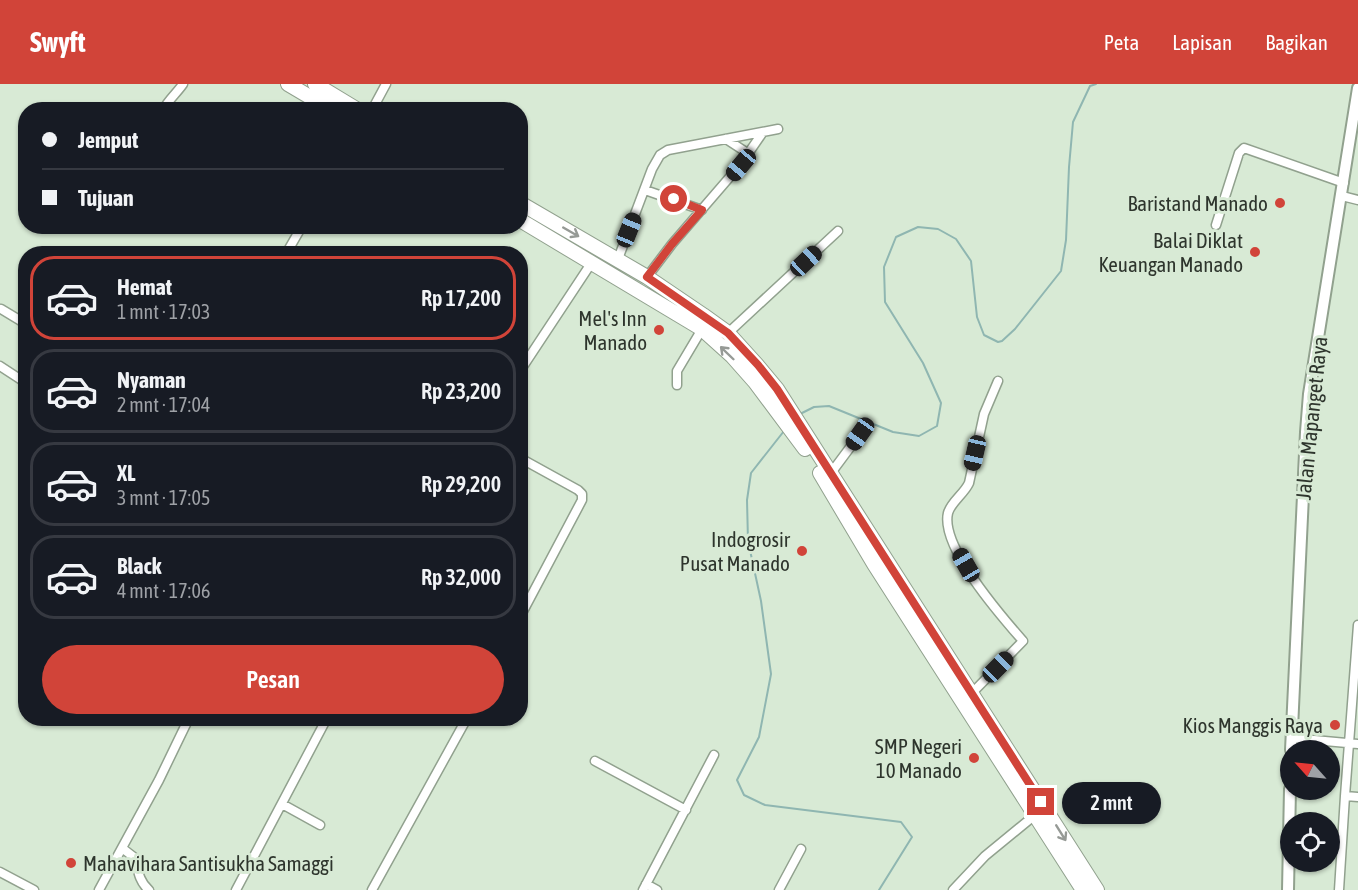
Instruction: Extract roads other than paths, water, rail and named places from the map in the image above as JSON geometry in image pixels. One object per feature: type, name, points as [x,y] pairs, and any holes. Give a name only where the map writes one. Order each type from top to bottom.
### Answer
[{"type":"highway","points":[[288,84],[318,102]]},
{"type":"highway","points":[[315,84],[345,102]]},
{"type":"highway","points":[[528,208],[647,277],[728,333],[758,365],[771,393],[880,561],[1083,890]]},
{"type":"highway","points":[[528,225],[702,329],[755,382],[771,393]]},
{"type":"highway","points":[[799,433],[831,473],[880,561],[972,693],[1097,890]]},
{"type":"street","points":[[168,102],[183,84]]},
{"type":"street","points":[[377,102],[387,84]]},
{"type":"street","name":"Jalan Mapanget Raya","points":[[1292,738],[1307,422],[1358,88]]},
{"type":"street","points":[[618,259],[660,155],[668,150],[778,129]]},
{"type":"street","points":[[647,277],[672,244],[749,154],[763,132]]},
{"type":"street","points":[[726,139],[749,154]]},
{"type":"street","points":[[1216,225],[1239,153],[1244,148],[1344,183]]},
{"type":"street","points":[[645,190],[702,210]]},
{"type":"street","points":[[1342,196],[1358,200]]},
{"type":"street","points":[[728,333],[838,231]]},
{"type":"street","points":[[528,359],[592,262]]},
{"type":"street","points":[[1,309],[18,319]]},
{"type":"street","points":[[678,385],[677,372],[702,329]]},
{"type":"street","points":[[0,366],[18,378]]},
{"type":"street","points":[[972,693],[1023,641],[982,592],[954,544],[947,526],[950,507],[969,483],[984,414],[998,381]]},
{"type":"street","points":[[831,473],[860,434]]},
{"type":"street","points":[[528,462],[578,489],[582,494],[582,500],[528,602]]},
{"type":"street","points":[[1339,890],[1345,796],[1354,744],[1358,625]]},
{"type":"street","points":[[99,890],[185,726]]},
{"type":"street","points":[[236,890],[323,726]]},
{"type":"street","points":[[372,890],[463,726]]},
{"type":"street","points":[[1292,738],[1354,744]]},
{"type":"street","points":[[657,890],[645,887],[714,755]]},
{"type":"street","points":[[596,761],[686,810]]},
{"type":"street","points":[[1345,796],[1358,797]]},
{"type":"street","points":[[1288,890],[1290,800]]},
{"type":"street","points":[[282,804],[320,825]]},
{"type":"street","points":[[953,890],[985,856],[1035,815]]},
{"type":"street","points":[[122,848],[135,858],[138,873],[149,890]]},
{"type":"street","points":[[780,890],[801,849]]},
{"type":"street","points":[[0,872],[34,890]]},
{"type":"waterway","points":[[800,414],[814,407],[829,406],[893,432],[919,436],[937,426],[941,403],[923,363],[885,302],[884,267],[896,237],[918,227],[938,229],[956,239],[971,261],[977,317],[984,335],[998,342],[1002,341],[1015,329],[1061,271],[1066,240],[1073,122],[1090,86],[1096,84]]},
{"type":"waterway","points":[[784,431],[751,473],[747,500],[748,541],[761,601],[771,674],[759,737],[737,780],[744,795],[765,805],[901,822],[912,837],[879,890]]},
{"type":"place","name":"Baristand Manado","points":[[1280,203]]},
{"type":"place","name":"Balai Diklat Keuangan Manado","points":[[1255,252]]},
{"type":"place","name":"Mel's Inn Manado","points":[[659,330]]},
{"type":"place","name":"Indogrosir Pusat Manado","points":[[802,551]]},
{"type":"place","name":"Kios Manggis Raya","points":[[1335,725]]},
{"type":"place","name":"SMP Negeri 10 Manado","points":[[974,758]]},
{"type":"place","name":"Mahavihara Santisukha Samaggi","points":[[71,863]]}]
